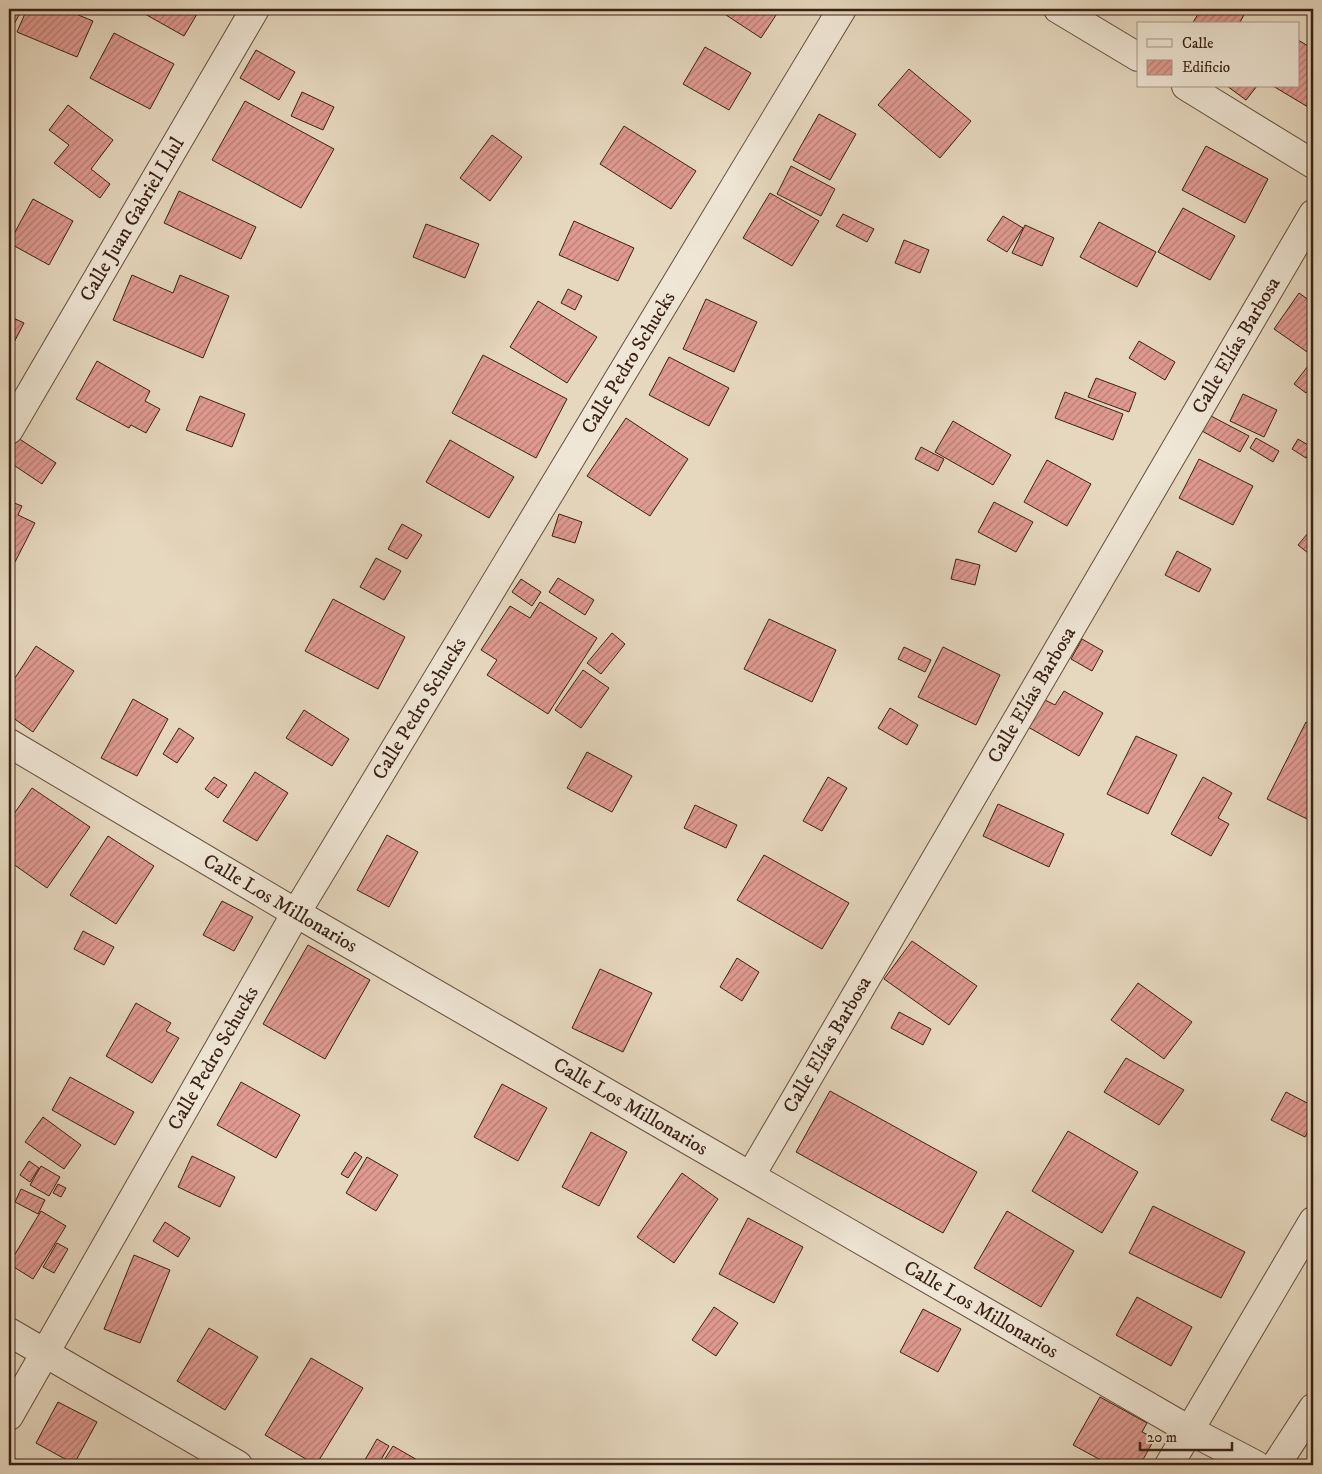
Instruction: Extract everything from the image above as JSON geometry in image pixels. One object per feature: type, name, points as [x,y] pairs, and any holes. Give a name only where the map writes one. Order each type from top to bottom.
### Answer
[{"type":"street","name":"Calle Juan Gabriel Llul","points":[[9,430],[255,9]]},
{"type":"street","name":"Calle Pedro Schucks","points":[[9,1416],[296,913],[842,9]]},
{"type":"street","points":[[1058,9],[1137,56]]},
{"type":"street","points":[[1189,88],[1313,164]]},
{"type":"street","name":"Calle Elías Barbosa","points":[[751,1175],[1313,214]]},
{"type":"street","name":"Calle Los Millonarios","points":[[9,743],[296,913],[1191,1430],[1256,1465]]},
{"type":"street","points":[[1169,1465],[1313,1221]]},
{"type":"street","points":[[9,1332],[238,1465]]},
{"type":"street","points":[[1276,1465],[1313,1408]]},
{"type":"building","points":[[9,9],[22,9],[9,34]]},
{"type":"building","points":[[27,9],[64,9],[93,21],[77,57],[17,32]]},
{"type":"building","points":[[136,9],[200,9],[184,36]]},
{"type":"building","points":[[717,9],[780,9],[761,38]]},
{"type":"building","points":[[1201,9],[1241,9],[1246,11],[1240,22],[1193,22]]},
{"type":"building","points":[[114,33],[174,64],[150,109],[90,78]]},
{"type":"building","points":[[1300,41],[1313,49],[1313,110],[1276,88],[1300,88]]},
{"type":"building","points":[[705,47],[751,73],[729,110],[683,84]]},
{"type":"building","points":[[256,50],[295,72],[279,100],[240,78]]},
{"type":"building","points":[[909,69],[971,121],[940,158],[878,105]]},
{"type":"building","points":[[1230,88],[1255,88],[1246,100]]},
{"type":"building","points":[[302,92],[334,107],[323,130],[291,116]]},
{"type":"building","points":[[245,101],[334,149],[301,208],[212,160]]},
{"type":"building","points":[[68,105],[113,140],[91,169],[110,184],[100,198],[54,163],[69,145],[49,130]]},
{"type":"building","points":[[819,114],[856,134],[830,180],[793,160]]},
{"type":"building","points":[[624,126],[696,171],[671,209],[600,164]]},
{"type":"building","points":[[492,135],[522,157],[490,201],[460,178]]},
{"type":"building","points":[[1206,146],[1268,179],[1245,223],[1182,190]]},
{"type":"building","points":[[791,166],[835,189],[821,216],[777,194]]},
{"type":"building","points":[[179,191],[256,227],[241,259],[164,223]]},
{"type":"building","points":[[770,193],[819,221],[792,266],[743,238]]},
{"type":"building","points":[[33,199],[73,221],[49,265],[9,243]]},
{"type":"building","points":[[1183,208],[1235,236],[1210,280],[1158,252]]},
{"type":"building","points":[[843,214],[874,229],[867,242],[836,226]]},
{"type":"building","points":[[1003,216],[1023,228],[1007,252],[987,240]]},
{"type":"building","points":[[574,221],[634,248],[618,281],[559,255]]},
{"type":"building","points":[[1099,222],[1156,252],[1137,287],[1080,257]]},
{"type":"building","points":[[426,224],[479,244],[465,278],[413,257]]},
{"type":"building","points":[[1025,225],[1054,238],[1042,266],[1012,253]]},
{"type":"building","points":[[904,240],[929,250],[920,273],[895,263]]},
{"type":"building","points":[[132,275],[173,293],[180,275],[229,296],[203,358],[113,320]]},
{"type":"building","points":[[568,289],[582,296],[575,310],[561,303]]},
{"type":"building","points":[[1299,293],[1313,303],[1313,356],[1274,329]]},
{"type":"building","points":[[706,299],[757,322],[734,372],[683,349]]},
{"type":"building","points":[[538,301],[597,337],[567,383],[510,347]]},
{"type":"building","points":[[9,316],[24,323],[9,352]]},
{"type":"building","points":[[1139,341],[1175,362],[1165,380],[1129,358]]},
{"type":"building","points":[[483,355],[567,399],[536,458],[452,413]]},
{"type":"building","points":[[669,357],[729,388],[709,426],[649,395]]},
{"type":"building","points":[[97,361],[150,391],[145,401],[160,409],[146,433],[131,425],[129,428],[76,399]]},
{"type":"building","points":[[1308,366],[1313,370],[1313,383],[1306,393],[1294,384]]},
{"type":"building","points":[[1096,378],[1136,393],[1129,412],[1088,397]]},
{"type":"building","points":[[1065,392],[1123,414],[1113,440],[1055,418]]},
{"type":"building","points":[[1243,394],[1277,410],[1264,437],[1230,421]]},
{"type":"building","points":[[200,396],[245,414],[232,447],[186,430]]},
{"type":"building","points":[[1211,416],[1249,436],[1240,452],[1202,431]]},
{"type":"building","points":[[626,418],[688,459],[650,516],[587,476]]},
{"type":"building","points":[[953,421],[1011,455],[993,485],[935,452]]},
{"type":"building","points":[[18,438],[56,463],[42,484],[9,462],[9,453]]},
{"type":"building","points":[[1256,438],[1279,451],[1273,462],[1250,448]]},
{"type":"building","points":[[1298,439],[1313,448],[1306,458],[1292,449]]},
{"type":"building","points":[[450,440],[514,477],[489,518],[426,482]]},
{"type":"building","points":[[921,447],[944,459],[938,471],[915,459]]},
{"type":"building","points":[[1199,459],[1253,486],[1233,525],[1179,498]]},
{"type":"building","points":[[1047,460],[1091,484],[1067,526],[1024,502]]},
{"type":"building","points":[[9,501],[22,506],[18,515],[35,523],[15,562],[9,559]]},
{"type":"building","points":[[994,502],[1033,522],[1016,552],[978,532]]},
{"type":"building","points":[[559,514],[582,522],[575,543],[552,536]]},
{"type":"building","points":[[402,524],[422,535],[407,559],[388,549]]},
{"type":"building","points":[[1313,527],[1313,557],[1298,545]]},
{"type":"building","points":[[1177,551],[1211,569],[1199,592],[1165,575]]},
{"type":"building","points":[[376,558],[401,571],[384,600],[360,587]]},
{"type":"building","points":[[956,559],[980,565],[975,585],[951,579]]},
{"type":"building","points":[[558,578],[594,600],[585,615],[549,592]]},
{"type":"building","points":[[521,579],[541,592],[532,606],[512,592]]},
{"type":"building","points":[[333,599],[405,637],[378,689],[305,651]]},
{"type":"building","points":[[540,602],[597,638],[548,714],[487,675],[497,660],[481,650],[510,606],[530,618]]},
{"type":"building","points":[[769,619],[836,650],[812,702],[744,669]]},
{"type":"building","points":[[612,633],[625,644],[601,674],[587,663]]},
{"type":"building","points":[[1082,639],[1103,651],[1092,671],[1071,659]]},
{"type":"building","points":[[36,646],[74,671],[33,732],[9,715],[9,687]]},
{"type":"building","points":[[904,647],[931,660],[925,672],[898,659]]},
{"type":"building","points":[[943,647],[1000,675],[976,725],[918,697]]},
{"type":"building","points":[[583,670],[609,688],[581,728],[555,710]]},
{"type":"building","points":[[1064,691],[1103,713],[1079,756],[1028,727],[1043,699],[1055,705]]},
{"type":"building","points":[[133,699],[168,719],[137,776],[101,758]]},
{"type":"building","points":[[890,708],[918,725],[907,745],[878,728]]},
{"type":"building","points":[[304,710],[349,739],[332,766],[286,738]]},
{"type":"building","points":[[1306,722],[1313,726],[1313,822],[1267,799]]},
{"type":"building","points":[[179,728],[194,738],[177,763],[163,754]]},
{"type":"building","points":[[1136,736],[1177,755],[1148,814],[1107,794]]},
{"type":"building","points":[[587,752],[632,776],[612,812],[567,788]]},
{"type":"building","points":[[255,772],[288,793],[257,841],[223,821]]},
{"type":"building","points":[[214,777],[227,785],[218,798],[205,789]]},
{"type":"building","points":[[828,777],[847,788],[822,831],[803,821]]},
{"type":"building","points":[[1203,777],[1232,793],[1218,818],[1229,824],[1211,856],[1171,834]]},
{"type":"building","points":[[32,788],[90,827],[47,888],[9,861],[9,821]]},
{"type":"building","points":[[998,804],[1064,834],[1049,867],[983,836]]},
{"type":"building","points":[[695,805],[737,825],[726,848],[684,828]]},
{"type":"building","points":[[387,835],[418,852],[389,907],[357,890]]},
{"type":"building","points":[[108,836],[154,866],[116,924],[70,895]]},
{"type":"building","points":[[764,855],[849,903],[822,949],[737,900]]},
{"type":"building","points":[[222,901],[253,917],[234,951],[203,935]]},
{"type":"building","points":[[83,931],[114,947],[104,965],[74,949]]},
{"type":"building","points":[[912,941],[977,986],[949,1025],[884,979]]},
{"type":"building","points":[[308,945],[370,980],[325,1059],[263,1024]]},
{"type":"building","points":[[737,958],[759,972],[742,1001],[720,987]]},
{"type":"building","points":[[600,969],[652,993],[623,1052],[572,1028]]},
{"type":"building","points":[[1138,983],[1192,1022],[1164,1059],[1111,1020]]},
{"type":"building","points":[[136,1003],[171,1023],[166,1031],[179,1038],[152,1083],[106,1056]]},
{"type":"building","points":[[899,1012],[931,1029],[923,1045],[891,1028]]},
{"type":"building","points":[[1126,1058],[1184,1090],[1159,1125],[1104,1092]]},
{"type":"building","points":[[70,1077],[134,1112],[115,1145],[52,1110]]},
{"type":"building","points":[[241,1082],[300,1115],[276,1158],[217,1125]]},
{"type":"building","points":[[502,1084],[547,1108],[518,1161],[474,1137]]},
{"type":"building","points":[[830,1091],[977,1172],[943,1233],[796,1152]]},
{"type":"building","points":[[1286,1092],[1313,1106],[1313,1122],[1305,1137],[1271,1120]]},
{"type":"building","points":[[43,1117],[81,1145],[64,1169],[25,1142]]},
{"type":"building","points":[[1068,1131],[1138,1172],[1102,1233],[1032,1191]]},
{"type":"building","points":[[591,1132],[627,1152],[599,1206],[562,1187]]},
{"type":"building","points":[[355,1152],[362,1157],[348,1178],[341,1174]]},
{"type":"building","points":[[192,1156],[235,1177],[220,1207],[178,1187]]},
{"type":"building","points":[[367,1157],[398,1175],[376,1211],[346,1193]]},
{"type":"building","points":[[29,1161],[39,1168],[30,1182],[20,1175]]},
{"type":"building","points":[[41,1166],[60,1177],[49,1196],[30,1185]]},
{"type":"building","points":[[682,1173],[718,1199],[674,1263],[637,1237]]},
{"type":"building","points":[[58,1184],[66,1188],[61,1197],[53,1193]]},
{"type":"building","points":[[21,1189],[45,1200],[38,1214],[15,1202]]},
{"type":"building","points":[[1153,1206],[1245,1252],[1221,1298],[1129,1253]]},
{"type":"building","points":[[41,1211],[66,1226],[33,1279],[9,1264]]},
{"type":"building","points":[[1007,1211],[1074,1251],[1041,1307],[974,1268]]},
{"type":"building","points":[[748,1218],[803,1247],[774,1303],[719,1274]]},
{"type":"building","points":[[165,1222],[190,1238],[178,1257],[153,1241]]},
{"type":"building","points":[[57,1243],[68,1249],[54,1273],[43,1267]]},
{"type":"building","points":[[134,1255],[170,1270],[140,1343],[104,1329]]},
{"type":"building","points":[[1137,1297],[1192,1327],[1171,1366],[1116,1335]]},
{"type":"building","points":[[714,1307],[738,1323],[716,1356],[692,1340]]},
{"type":"building","points":[[923,1309],[961,1329],[938,1372],[900,1352]]},
{"type":"building","points":[[209,1328],[258,1357],[225,1410],[177,1381]]},
{"type":"building","points":[[311,1358],[363,1388],[316,1465],[265,1435]]},
{"type":"building","points":[[1100,1397],[1147,1423],[1142,1432],[1155,1438],[1140,1465],[1110,1465],[1073,1445]]},
{"type":"building","points":[[58,1402],[97,1422],[74,1464],[36,1443]]},
{"type":"building","points":[[377,1439],[389,1446],[378,1465],[362,1465]]},
{"type":"building","points":[[393,1446],[426,1465],[381,1465]]}]
